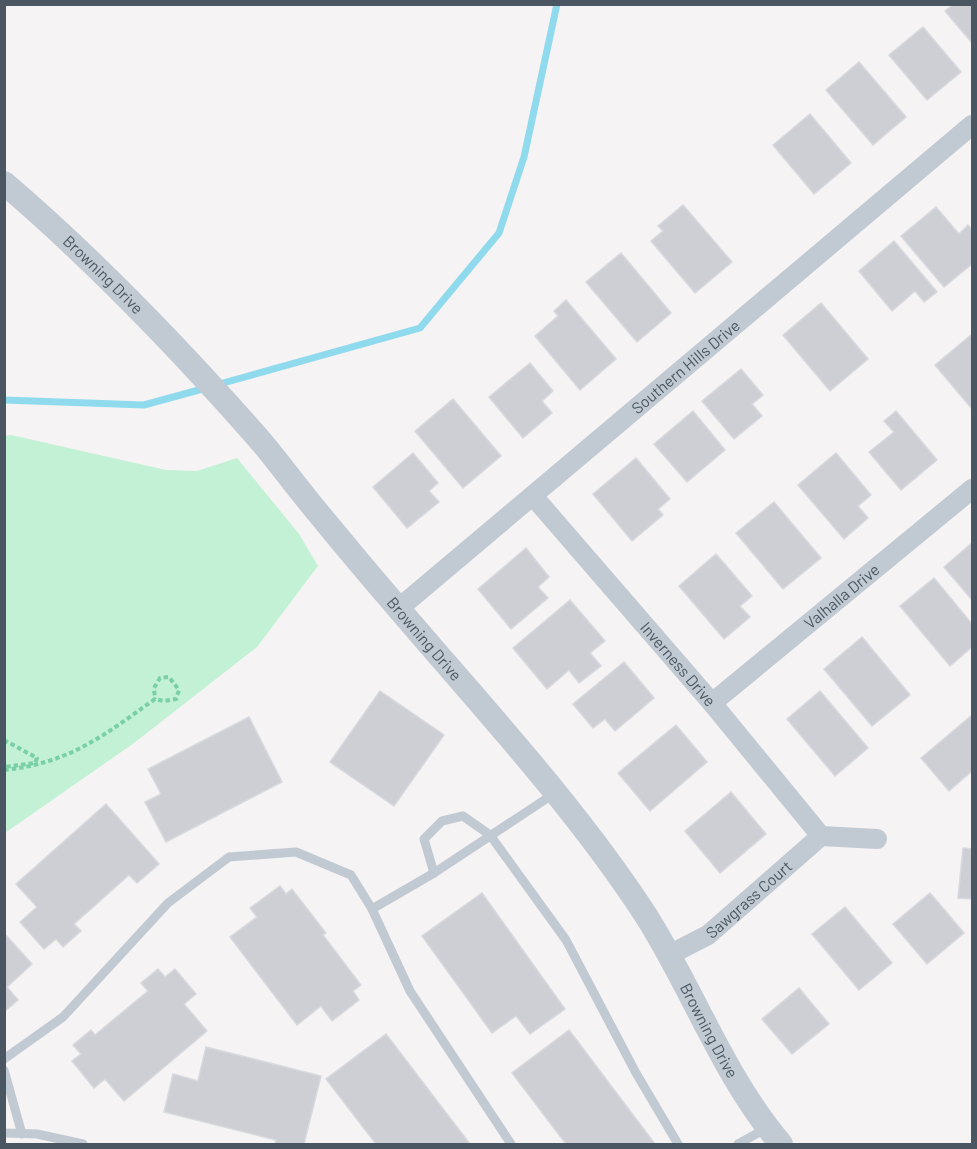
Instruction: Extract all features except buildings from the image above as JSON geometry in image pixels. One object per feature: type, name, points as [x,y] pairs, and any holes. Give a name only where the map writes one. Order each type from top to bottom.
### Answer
[{"type":"street","name":"Southern Hills Drive","points":[[398,609],[972,125]]},
{"type":"street","name":"Browning Drive","points":[[4,183],[46,219],[127,298],[253,431],[398,609],[556,792],[645,914],[709,1034],[774,1136]]},
{"type":"street","name":"Valhalla Drive","points":[[712,704],[972,489]]},
{"type":"street","name":"Inverness Drive","points":[[533,495],[712,704],[821,836]]},
{"type":"street","points":[[821,836],[877,839]]},
{"type":"street","name":"Sawgrass Court","points":[[669,956],[708,935],[821,836]]},
{"type":"lane","points":[[372,909],[434,873],[556,792]]},
{"type":"lane","points":[[434,873],[424,840],[442,820],[463,816],[490,835],[566,940],[636,1073],[678,1144]]},
{"type":"lane","points":[[4,1059],[63,1017],[168,903],[229,857],[296,852],[351,876],[372,909],[410,991],[512,1144]]},
{"type":"lane","points":[[4,1070],[22,1134]]},
{"type":"lane","points":[[4,1133],[37,1134],[83,1144]]},
{"type":"lane","points":[[738,1144],[774,1136]]},
{"type":"path","points":[[4,769],[25,768],[67,756],[93,743],[155,699],[169,701],[176,699],[179,690],[169,677],[160,678],[154,688],[155,699]]},
{"type":"path","points":[[4,740],[37,761],[67,756]]},
{"type":"path","points":[[4,740],[37,758],[35,763],[4,769]]},
{"type":"green space","points":[[11,435],[166,470],[197,471],[237,458],[299,534],[318,566],[257,647],[134,743],[5,833],[4,436]]},
{"type":"waterway","points":[[216,385],[420,328],[499,233],[524,157],[557,4]]},
{"type":"waterway","points":[[4,400],[144,405],[206,388]]}]
